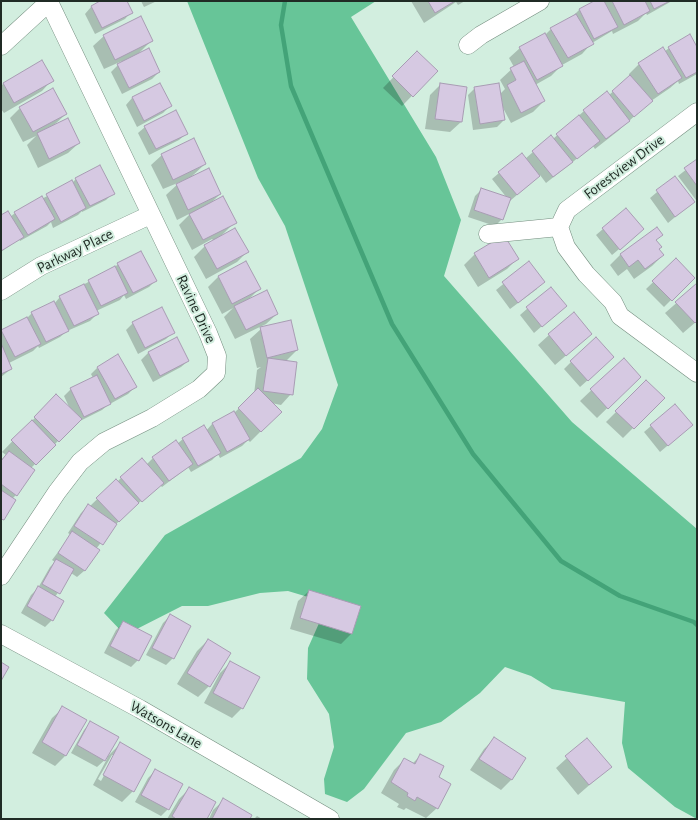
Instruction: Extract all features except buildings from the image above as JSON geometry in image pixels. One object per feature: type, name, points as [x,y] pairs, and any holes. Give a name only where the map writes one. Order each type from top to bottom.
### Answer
[{"type":"street","points":[[468,44],[540,1]]},
{"type":"street","points":[[1,46],[50,2]]},
{"type":"street","name":"Ravine Drive","points":[[1,576],[56,492],[80,462],[104,442],[152,418],[199,389],[216,373],[217,356],[214,348],[50,2]]},
{"type":"street","name":"Forestview Drive","points":[[560,227],[567,210],[697,112]]},
{"type":"street","name":"Parkway Place","points":[[1,291],[41,266],[150,215]]},
{"type":"street","points":[[488,234],[560,227],[566,247],[586,274],[613,302],[620,316],[697,373]]},
{"type":"street","name":"Watsons Lane","points":[[1,634],[140,709],[330,819]]},
{"type":"green space","points":[[187,1],[376,1],[351,17],[436,157],[461,220],[444,276],[572,422],[697,529],[697,819],[675,807],[628,768],[622,743],[625,702],[552,689],[531,676],[505,667],[480,693],[441,722],[406,733],[364,789],[347,802],[325,794],[324,779],[334,747],[329,714],[307,679],[308,648],[328,603],[288,591],[260,593],[208,606],[182,606],[125,635],[104,613],[165,535],[301,458],[322,429],[338,385],[285,226],[258,178]]},
{"type":"waterway","points":[[285,1],[281,25],[291,86],[392,324],[473,454],[561,561],[620,596],[694,622],[697,625]]}]
